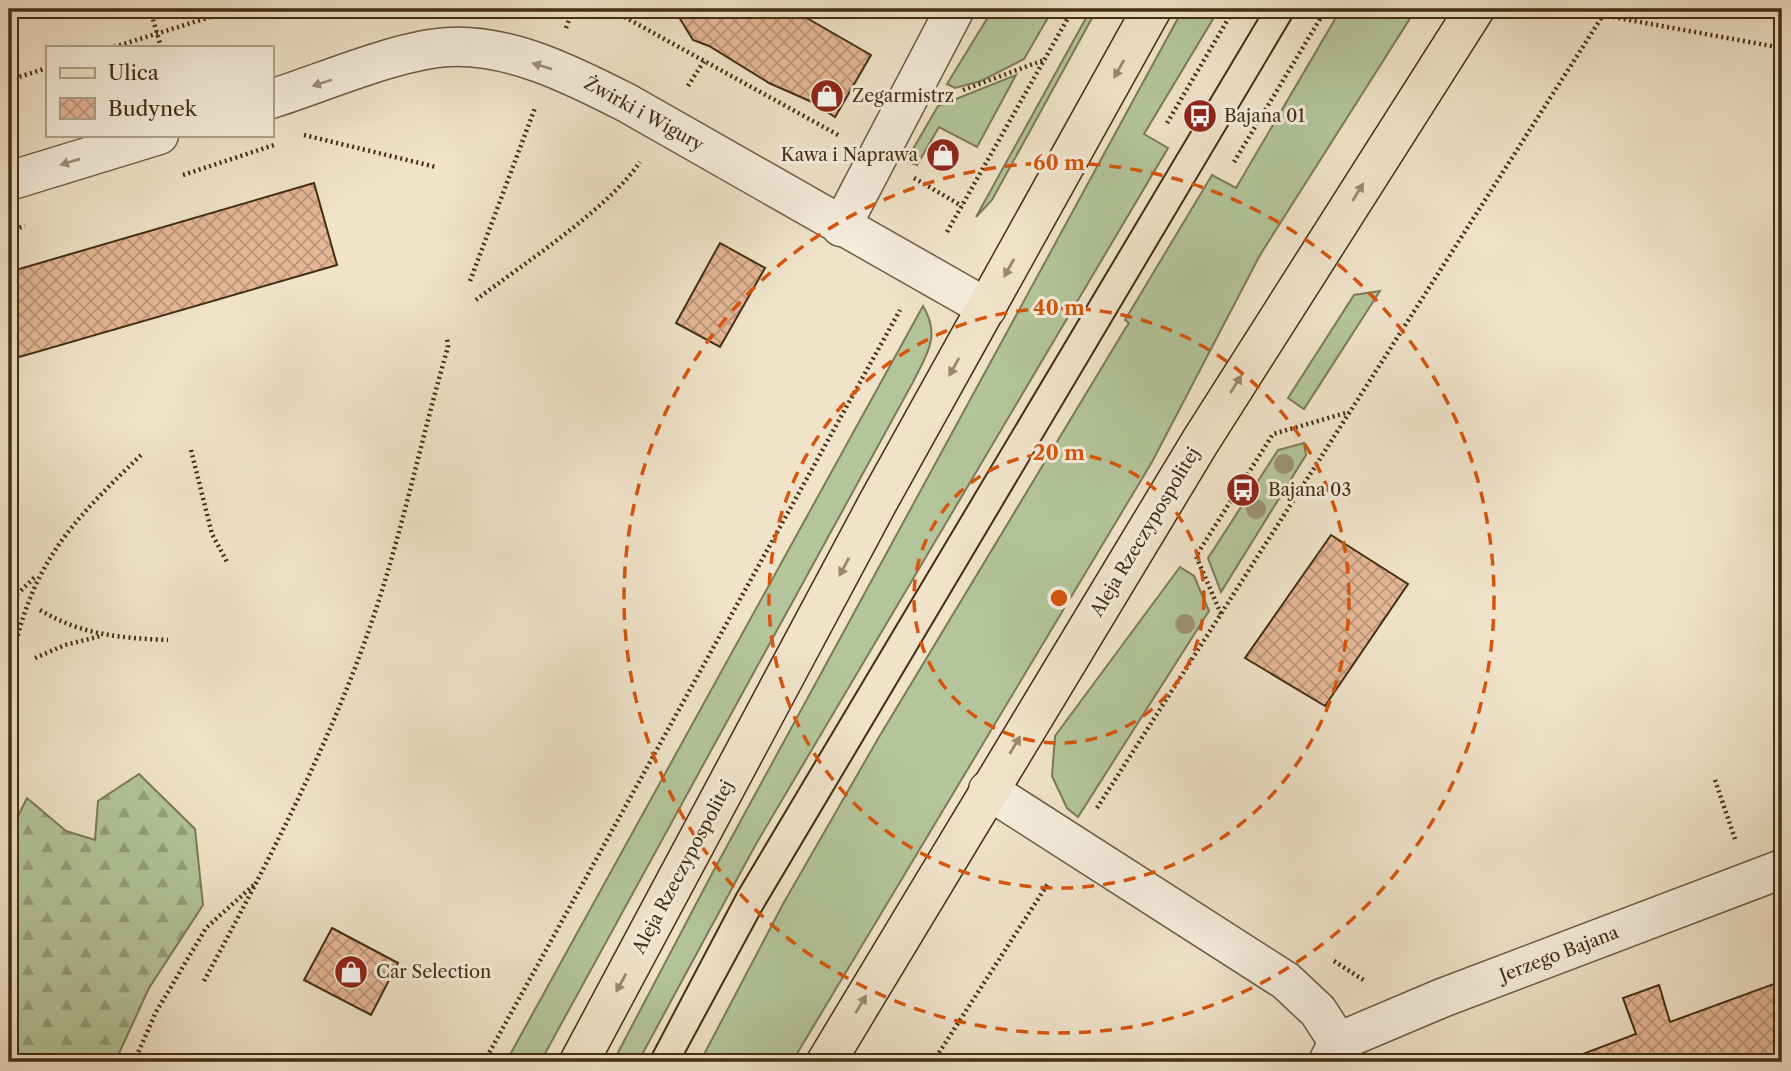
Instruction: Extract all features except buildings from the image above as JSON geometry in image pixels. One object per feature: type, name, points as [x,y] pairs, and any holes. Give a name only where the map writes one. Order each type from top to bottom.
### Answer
[{"type":"main road","name":"Aleja Rzeczypospolitej","points":[[579,1062],[877,504],[1152,9]]},
{"type":"main road","name":"Aleja Rzeczypospolitej","points":[[826,1062],[1200,442],[1475,9]]},
{"type":"street","points":[[841,227],[956,9]]},
{"type":"street","name":"Żwirki i Wigury","points":[[273,98],[428,49],[482,48],[574,76],[987,308]]},
{"type":"street","points":[[9,181],[156,136]]},
{"type":"street","name":"Jerzego Bajana","points":[[988,790],[1286,981],[1318,1011],[1333,1052],[1442,998],[1766,875]]},
{"type":"path","points":[[150,9],[162,46]]},
{"type":"path","points":[[117,46],[236,9]]},
{"type":"path","points":[[610,9],[962,206]]},
{"type":"path","points":[[947,232],[1073,9]]},
{"type":"path","points":[[1167,123],[1234,9]]},
{"type":"path","points":[[1234,162],[1326,9]]},
{"type":"path","points":[[1593,9],[1602,15],[1780,49]]},
{"type":"path","points":[[933,1062],[1607,9]]},
{"type":"path","points":[[904,106],[956,93],[1044,60]]},
{"type":"path","points":[[476,300],[601,204],[630,176],[704,61]]},
{"type":"path","points":[[9,80],[46,68]]},
{"type":"path","points":[[527,100],[547,109]]},
{"type":"path","points":[[470,281],[536,104]]},
{"type":"path","points":[[291,139],[316,131]]},
{"type":"path","points":[[304,135],[436,167]]},
{"type":"path","points":[[251,143],[253,152]]},
{"type":"path","points":[[172,178],[278,144]]},
{"type":"path","points":[[9,231],[34,223]]},
{"type":"path","points":[[484,1062],[903,304]]},
{"type":"path","points":[[204,981],[258,881],[317,759],[371,624],[448,347],[447,338]]},
{"type":"path","points":[[1221,614],[1196,556],[1259,456],[1273,434],[1349,412]]},
{"type":"path","points":[[191,450],[212,534],[226,562]]},
{"type":"path","points":[[9,601],[38,574],[80,515],[141,455]]},
{"type":"path","points":[[9,673],[15,639],[38,574]]},
{"type":"path","points":[[40,610],[66,626],[102,636],[169,640]]},
{"type":"path","points":[[36,658],[65,645],[102,636]]},
{"type":"path","points":[[1715,780],[1766,875]]},
{"type":"path","points":[[134,1062],[156,1012],[206,928],[258,881]]},
{"type":"green space","points":[[993,9],[1053,9],[1024,59],[981,81],[955,88],[947,84]]},
{"type":"green space","points":[[1091,9],[1097,9],[992,200],[976,217]]},
{"type":"green space","points":[[1183,9],[1219,9],[1144,134],[1168,148],[756,844],[638,1062],[613,1062],[715,868]]},
{"type":"green space","points":[[1341,9],[1416,9],[1260,255],[1152,462],[792,1062],[700,1062],[783,904],[879,737],[1129,323],[1125,320],[1212,175],[1236,188]]},
{"type":"green space","points":[[1016,75],[977,147],[939,127],[917,165],[906,161],[938,106]]},
{"type":"green space","points":[[1380,291],[1304,409],[1288,398],[1354,295]]},
{"type":"green space","points":[[923,306],[931,327],[931,336],[923,363],[542,1059],[539,1062],[506,1062]]},
{"type":"green space","points":[[1304,443],[1306,455],[1221,592],[1208,558],[1278,450]]},
{"type":"green space","points":[[1180,567],[1194,576],[1209,611],[1078,817],[1067,808],[1052,776],[1055,736]]},
{"type":"green space","points":[[139,774],[195,829],[203,905],[149,988],[115,1062],[9,1062],[9,834],[27,798],[66,831],[95,840],[98,801]]},
{"type":"tram line","points":[[648,1062],[737,893],[1264,9]]},
{"type":"tram line","points":[[680,1062],[761,912],[1297,9]]},
{"type":"place","name":"Zegarmistrz","points":[[827,96]]},
{"type":"place","name":"Bajana 01","points":[[1200,116]]},
{"type":"place","name":"Kawa i Naprawa","points":[[943,155]]},
{"type":"place","name":"Bajana 03","points":[[1243,490]]},
{"type":"place","name":"Car Selection","points":[[351,972]]}]
